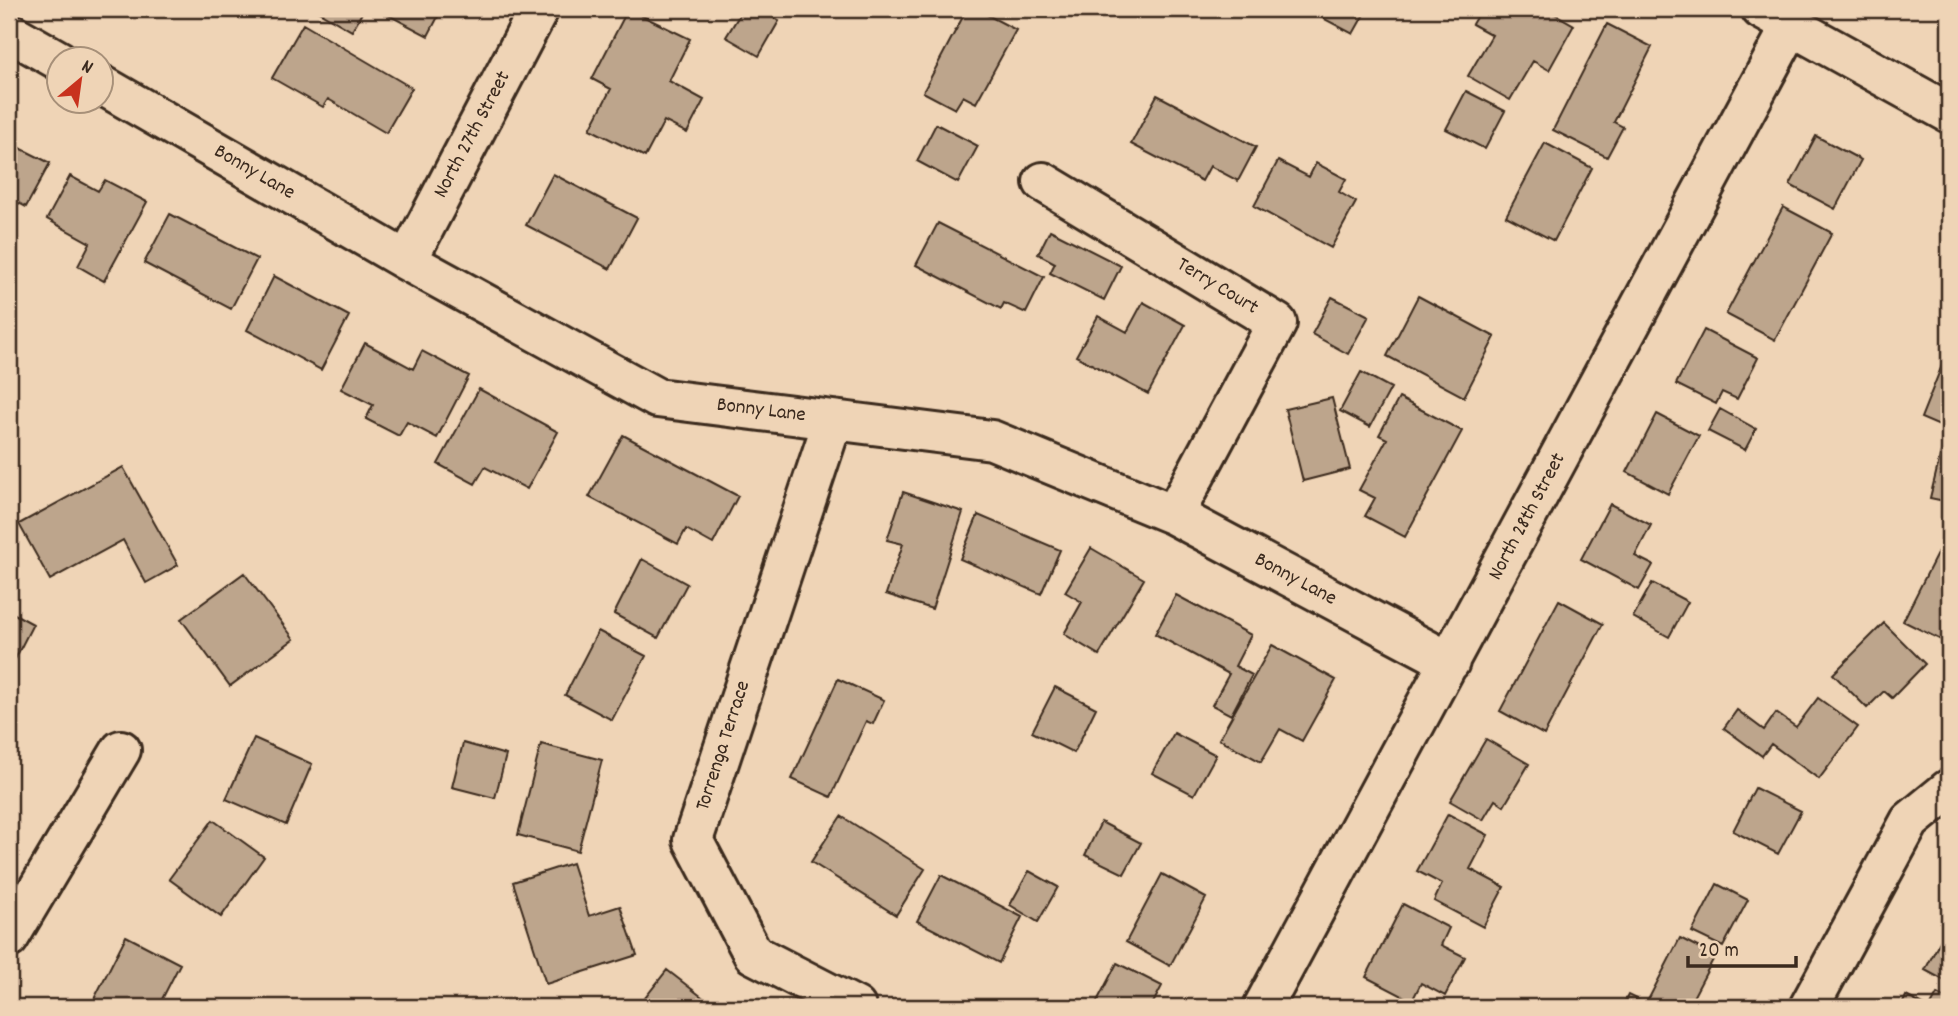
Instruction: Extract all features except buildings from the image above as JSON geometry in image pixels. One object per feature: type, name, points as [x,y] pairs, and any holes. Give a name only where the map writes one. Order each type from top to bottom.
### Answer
[{"type":"street","name":"North 27th Street","points":[[407,261],[539,9]]},
{"type":"street","points":[[1776,17],[1949,113]]},
{"type":"street","name":"North 28th Street","points":[[1263,1007],[1450,662],[1776,17]]},
{"type":"street","points":[[9,32],[46,53]]},
{"type":"street","name":"Bonny Lane","points":[[116,93],[407,261],[657,398],[992,440],[1174,515],[1450,662]]},
{"type":"street","name":"Terry Court","points":[[1043,182],[1277,323],[1174,515]]},
{"type":"street","name":"Torrenga Terrace","points":[[833,420],[693,840],[753,954],[856,1007]]},
{"type":"street","points":[[9,938],[121,750]]},
{"type":"street","points":[[1809,1007],[1910,821],[1949,789]]}]
